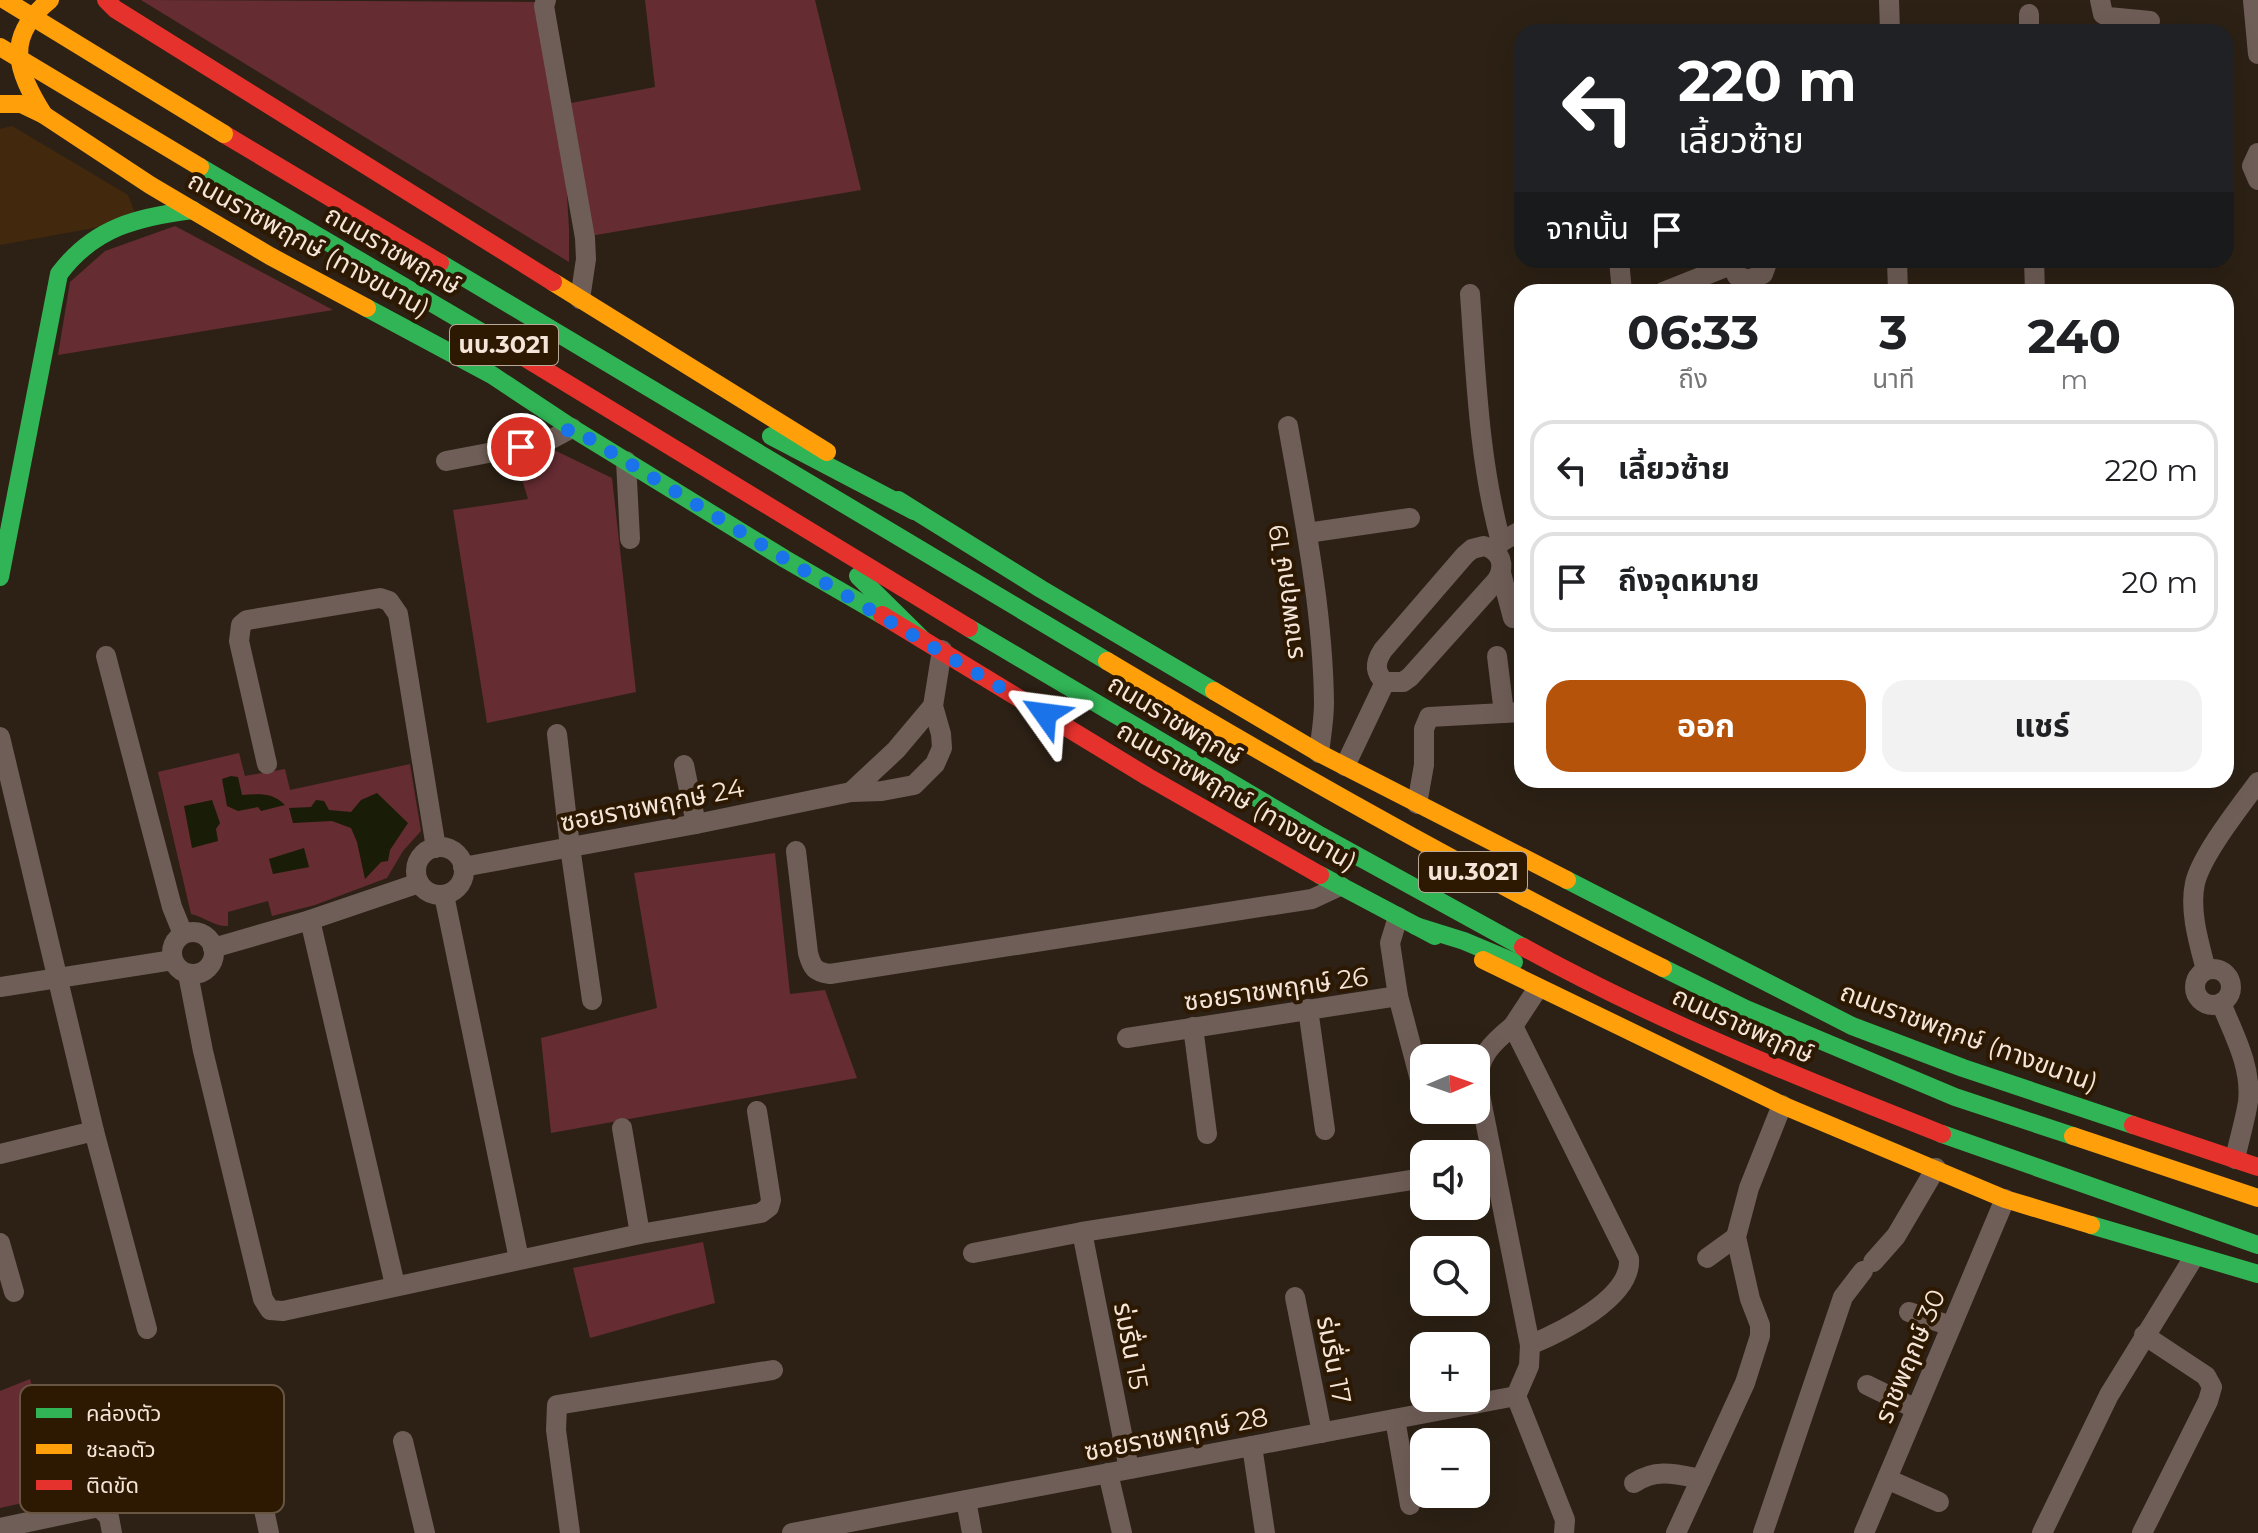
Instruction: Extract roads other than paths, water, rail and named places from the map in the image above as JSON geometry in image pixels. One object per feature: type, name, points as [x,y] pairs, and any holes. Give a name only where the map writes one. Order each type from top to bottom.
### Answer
[{"type":"main road","name":"ถนนราชพฤกษ์","points":[[5,0],[1087,651],[1434,852],[1705,989],[1802,1033],[1955,1097],[2258,1198]]},
{"type":"main road","points":[[44,115],[22,79],[18,64],[26,24],[38,8],[50,0]]},
{"type":"main road","name":"ถนนราชพฤกษ์ (ทางขนาน)","points":[[96,0],[111,4],[580,299],[784,423],[914,511],[1319,753],[1715,957],[1867,1040],[1963,1068],[2258,1167]]},
{"type":"main road","name":"ถนนราชพฤกษ์","points":[[0,47],[617,412],[992,642],[1321,836],[1575,976],[1639,1015],[1946,1136],[2258,1245]]},
{"type":"main road","name":"ถนนราชพฤกษ์ (ทางขนาน)","points":[[0,104],[21,104],[44,115],[98,152],[270,256],[492,375],[785,559],[942,650],[1148,777],[1407,922],[1464,941],[1542,982]]},
{"type":"main road","points":[[0,577],[59,274],[77,250],[114,228],[137,219],[193,210]]},
{"type":"main road","points":[[508,302],[569,328],[914,511]]},
{"type":"main road","points":[[806,528],[922,639]]},
{"type":"main road","points":[[1434,852],[1475,859],[1751,994],[2219,1172],[2258,1182]]},
{"type":"main road","points":[[1542,982],[1639,1015],[1894,1134],[2124,1218],[2258,1257]]},
{"type":"main road","points":[[1542,982],[1782,1105],[2005,1199],[2258,1274]]},
{"type":"street","points":[[546,0],[544,6],[585,238],[586,259],[580,299]]},
{"type":"street","points":[[1889,0],[1890,24]]},
{"type":"street","points":[[2100,0],[2103,14],[2108,17],[2150,21]]},
{"type":"street","points":[[2253,0],[2258,54]]},
{"type":"street","points":[[2258,153],[2252,166],[2258,180]]},
{"type":"street","points":[[1681,284],[1717,268]]},
{"type":"street","points":[[1733,268],[1746,284]]},
{"type":"street","points":[[1750,284],[1763,274],[1765,268]]},
{"type":"street","points":[[1470,294],[1481,439],[1502,562],[1501,573],[1513,618]]},
{"type":"street","name":"ราชพฤกษ์ 19","points":[[1288,426],[1307,533],[1323,693],[1319,753]]},
{"type":"street","points":[[446,461],[546,442],[572,428]]},
{"type":"street","points":[[626,461],[630,539]]},
{"type":"street","points":[[1307,533],[1410,518]]},
{"type":"street","points":[[1501,573],[1410,677],[1403,682],[1385,682],[1379,676],[1377,659],[1383,650],[1465,555],[1478,547],[1498,547],[1514,536]]},
{"type":"street","points":[[267,764],[239,641],[241,625],[247,620],[355,602],[380,598],[389,601],[398,614],[436,848]]},
{"type":"street","name":"ซอยราชพฤกษ์ 24","points":[[463,867],[851,792],[900,789],[914,785],[935,764],[942,748],[933,706],[942,650]]},
{"type":"street","points":[[106,656],[172,907],[183,934]]},
{"type":"street","points":[[1417,804],[1424,765],[1424,729],[1429,717],[1513,713],[1497,656]]},
{"type":"street","points":[[1345,766],[1385,682]]},
{"type":"street","points":[[851,792],[896,750],[933,706]]},
{"type":"street","points":[[557,734],[592,1000]]},
{"type":"street","points":[[0,737],[94,1131],[147,1329]]},
{"type":"street","points":[[684,765],[696,824]]},
{"type":"street","points":[[2235,1159],[2248,1101],[2248,1084],[2243,1056],[2221,1003],[2205,1003],[2195,992],[2197,977],[2206,970],[2195,916],[2195,884],[2206,859],[2258,782]]},
{"type":"street","points":[[436,848],[450,850],[463,867],[457,888],[444,895],[427,892],[416,874],[420,857],[436,848]]},
{"type":"street","points":[[796,851],[808,953],[812,967],[818,973],[830,974],[1312,899],[1340,886]]},
{"type":"street","points":[[213,948],[310,920],[419,883]]},
{"type":"street","points":[[444,895],[519,1259]]},
{"type":"street","points":[[310,920],[395,1285]]},
{"type":"street","name":"ซอยราชพฤกษ์ 26","points":[[1127,1038],[1398,996],[1390,943],[1407,922]]},
{"type":"street","points":[[0,987],[58,976],[180,967],[205,970],[214,956],[210,941],[201,933],[183,934],[173,945],[180,967],[203,1051],[263,1299],[270,1310],[283,1311],[640,1234],[761,1213],[769,1207],[771,1200],[757,1111]]},
{"type":"street","points":[[1483,1140],[1478,1073],[1487,1050],[1513,1026],[1542,982]]},
{"type":"street","points":[[1398,996],[1411,1044]]},
{"type":"street","points":[[1308,1009],[1325,1130]]},
{"type":"street","points":[[1513,1026],[1629,1259],[1630,1270],[1615,1294],[1557,1333],[1530,1345]]},
{"type":"street","points":[[1193,1027],[1207,1134]]},
{"type":"street","points":[[1676,1533],[1745,1383],[1760,1336],[1760,1325],[1750,1299],[1736,1237],[1749,1188],[1782,1105]]},
{"type":"street","points":[[622,1128],[640,1234]]},
{"type":"street","points":[[0,1154],[94,1131]]},
{"type":"street","points":[[1763,1533],[1843,1297],[1896,1236],[1936,1168]]},
{"type":"street","points":[[973,1253],[1082,1232],[1410,1180]]},
{"type":"street","points":[[1490,1189],[1530,1345],[1529,1366],[1516,1396],[1565,1520],[1564,1533]]},
{"type":"street","name":"ราชพฤกษ์ 30","points":[[1864,1533],[2005,1199]]},
{"type":"street","name":"ร่มรื่น 15","points":[[1082,1232],[1119,1471],[1122,1533]]},
{"type":"street","points":[[1707,1258],[1736,1237]]},
{"type":"street","points":[[0,1243],[14,1292]]},
{"type":"street","points":[[2042,1533],[2109,1395],[2194,1257]]},
{"type":"street","name":"ร่มรื่น 17","points":[[1295,1297],[1322,1433]]},
{"type":"street","points":[[1909,1312],[1951,1326]]},
{"type":"street","points":[[2142,1533],[2208,1401],[2212,1387],[2206,1376],[2144,1335]]},
{"type":"street","points":[[570,1533],[556,1430],[557,1405],[773,1370]]},
{"type":"street","points":[[1867,1385],[1916,1409]]},
{"type":"street","name":"ซอยราชพฤกษ์ 28","points":[[800,1532],[1516,1396]]},
{"type":"street","points":[[1395,1419],[1410,1505]]},
{"type":"street","points":[[403,1441],[425,1533]]},
{"type":"street","points":[[1252,1446],[1265,1533]]},
{"type":"street","points":[[1634,1483],[1656,1472],[1701,1479]]},
{"type":"street","points":[[1887,1479],[1939,1502]]},
{"type":"street","points":[[966,1500],[972,1533]]},
{"type":"street","points":[[0,1528],[71,1513]]},
{"type":"street","points":[[105,1513],[109,1517],[112,1533]]},
{"type":"street","points":[[265,1513],[269,1533]]}]
